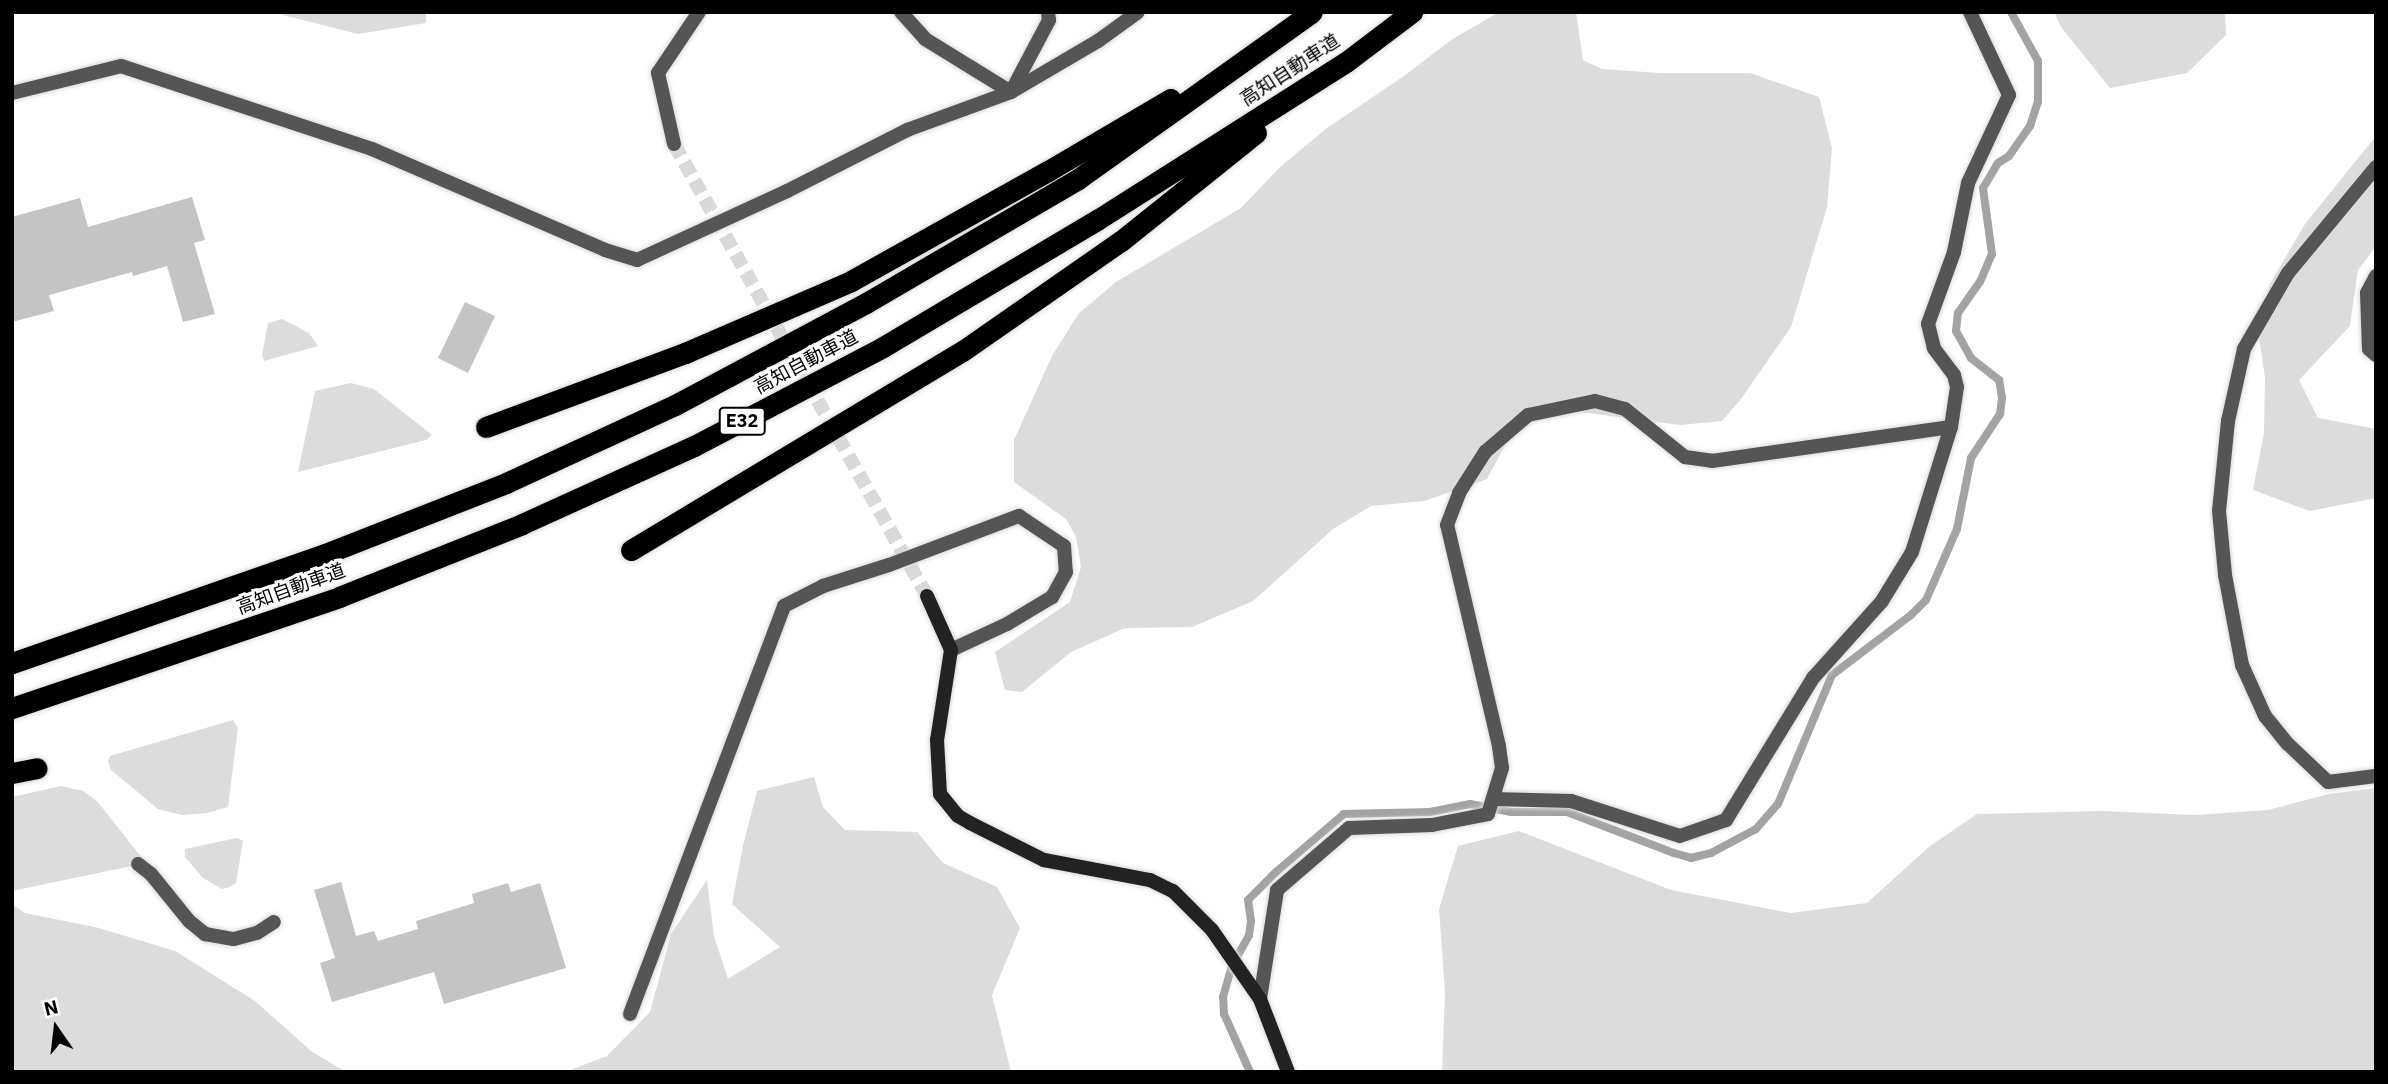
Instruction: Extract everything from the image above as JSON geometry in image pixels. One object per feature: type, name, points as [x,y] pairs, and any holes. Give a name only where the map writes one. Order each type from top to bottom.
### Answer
[{"type":"highway","name":"高知自動車道","points":[[12,663],[325,554],[506,483],[675,405],[866,303],[1078,179],[1278,39],[1311,12]]},
{"type":"highway","name":"高知自動車道","points":[[12,708],[339,597],[522,524],[694,446],[907,333],[1097,220],[1346,62],[1412,12]]},
{"type":"highway","points":[[486,427],[685,353],[851,281],[1278,39]]},
{"type":"highway","points":[[631,550],[964,350],[1121,241],[1346,62]]},
{"type":"highway","points":[[12,773],[37,768]]},
{"type":"street","points":[[674,144],[658,73],[699,12]]},
{"type":"street","points":[[901,12],[925,39],[1011,92]]},
{"type":"street","points":[[1011,92],[1049,20],[1048,12]]},
{"type":"street","points":[[12,93],[121,66],[372,149],[555,229],[637,260],[786,191],[907,130],[1011,92],[1098,41],[1138,12]]},
{"type":"street","points":[[1260,999],[1278,890],[1349,828],[1432,825],[1491,805],[1572,801],[1680,836],[1726,820],[1813,678],[1882,601],[1912,552],[1951,428],[1957,387],[1954,374],[1934,348],[1928,324],[1954,252],[1968,183],[2009,95],[1970,12]]},
{"type":"street","points":[[2376,167],[2288,273],[2244,349],[2228,421],[2220,511],[2225,575],[2242,665],[2265,716],[2288,744],[2328,782],[2376,776]]},
{"type":"street","points":[[2376,276],[2367,293],[2369,349],[2376,355]]},
{"type":"street","points":[[1491,805],[1502,768],[1499,746],[1447,525],[1459,493],[1485,452],[1528,415],[1595,401],[1625,409],[1685,457],[1712,461],[1951,428]]},
{"type":"street","points":[[630,1014],[784,606],[823,586],[889,565],[1019,516],[1063,546],[1066,572],[1052,597],[1007,624],[951,650]]},
{"type":"street","points":[[927,596],[951,650],[937,740],[940,794],[958,816],[1044,860],[1163,884],[1212,930],[1260,999],[1288,1072]]},
{"type":"street","points":[[138,864],[151,874],[189,921],[205,934],[234,939],[257,933],[274,922]]},
{"type":"shaded area","points":[[271,12],[426,12],[426,23],[358,34]]},
{"type":"shaded area","points":[[1499,12],[1576,12],[1583,60],[1602,69],[1660,73],[1750,73],[1819,97],[1832,148],[1827,207],[1791,327],[1741,399],[1722,421],[1680,425],[1572,411],[1514,428],[1487,479],[1424,501],[1371,506],[1333,529],[1253,601],[1192,627],[1125,628],[1071,652],[1022,692],[1005,690],[995,652],[1070,602],[1081,567],[1076,537],[1066,519],[1014,482],[1014,440],[1052,356],[1079,313],[1116,282],[1241,208],[1280,167],[1327,128],[1404,76],[1451,40]]},
{"type":"shaded area","points":[[2054,12],[2225,12],[2226,35],[2187,73],[2110,88],[2061,27]]},
{"type":"shaded area","points":[[2376,136],[2376,246],[2358,270],[2350,326],[2299,380],[2318,418],[2376,429],[2376,498],[2310,511],[2253,490],[2264,433],[2265,377],[2258,331],[2270,284],[2305,224]]},
{"type":"shaded area","points":[[282,319],[309,333],[318,346],[264,361],[262,355],[268,323]]},
{"type":"shaded area","points":[[351,383],[374,389],[432,435],[426,440],[298,472],[315,391]]},
{"type":"shaded area","points":[[233,720],[238,728],[228,807],[207,813],[182,815],[158,809],[111,770],[108,761],[110,756]]},
{"type":"shaded area","points":[[814,777],[823,807],[845,830],[917,832],[943,863],[997,887],[1020,928],[992,995],[1011,1072],[565,1072],[607,1056],[650,1012],[671,934],[707,880],[714,936],[728,979],[780,947],[732,904],[743,846],[757,791]]},
{"type":"shaded area","points":[[61,786],[83,791],[97,801],[146,863],[12,891],[12,797]]},
{"type":"shaded area","points":[[2376,788],[2376,1072],[1442,1072],[1445,992],[1439,909],[1458,846],[1519,831],[1671,890],[1791,913],[1867,903],[1930,846],[1977,814],[2102,811],[2195,815],[2268,810],[2329,794]]},
{"type":"shaded area","points":[[237,838],[243,841],[236,883],[230,887],[222,889],[203,878],[185,857],[185,849]]},
{"type":"shaded area","points":[[12,904],[25,913],[99,928],[175,951],[255,1001],[311,1051],[346,1072],[12,1072]]},
{"type":"building","points":[[192,197],[205,240],[194,243],[215,314],[183,322],[167,266],[133,276],[132,272],[49,295],[54,311],[12,322],[12,217],[80,198],[88,227]]},
{"type":"building","points":[[465,302],[495,316],[468,373],[438,358]]},
{"type":"building","points":[[341,882],[356,936],[374,931],[378,941],[418,929],[416,921],[474,903],[472,894],[508,883],[511,892],[540,883],[566,968],[444,1004],[434,972],[332,1002],[320,963],[335,958],[314,890]]},
{"type":"waterway","points":[[1250,1072],[1224,1014],[1223,997],[1232,966],[1249,935],[1251,921],[1248,900],[1276,872],[1344,814],[1430,812],[1470,804],[1511,812],[1567,812],[1691,858],[1711,853],[1756,829],[1778,804],[1832,675],[1911,615],[1926,600],[1957,529],[1971,458],[2000,414],[2002,398],[1999,380],[1971,358],[1956,331],[1958,313],[1980,282],[1992,254],[1983,188],[1998,163],[2009,156],[2030,126],[2038,102],[2038,61],[2011,12]]},
{"type":"tunnel","points":[[674,144],[927,596]]}]
